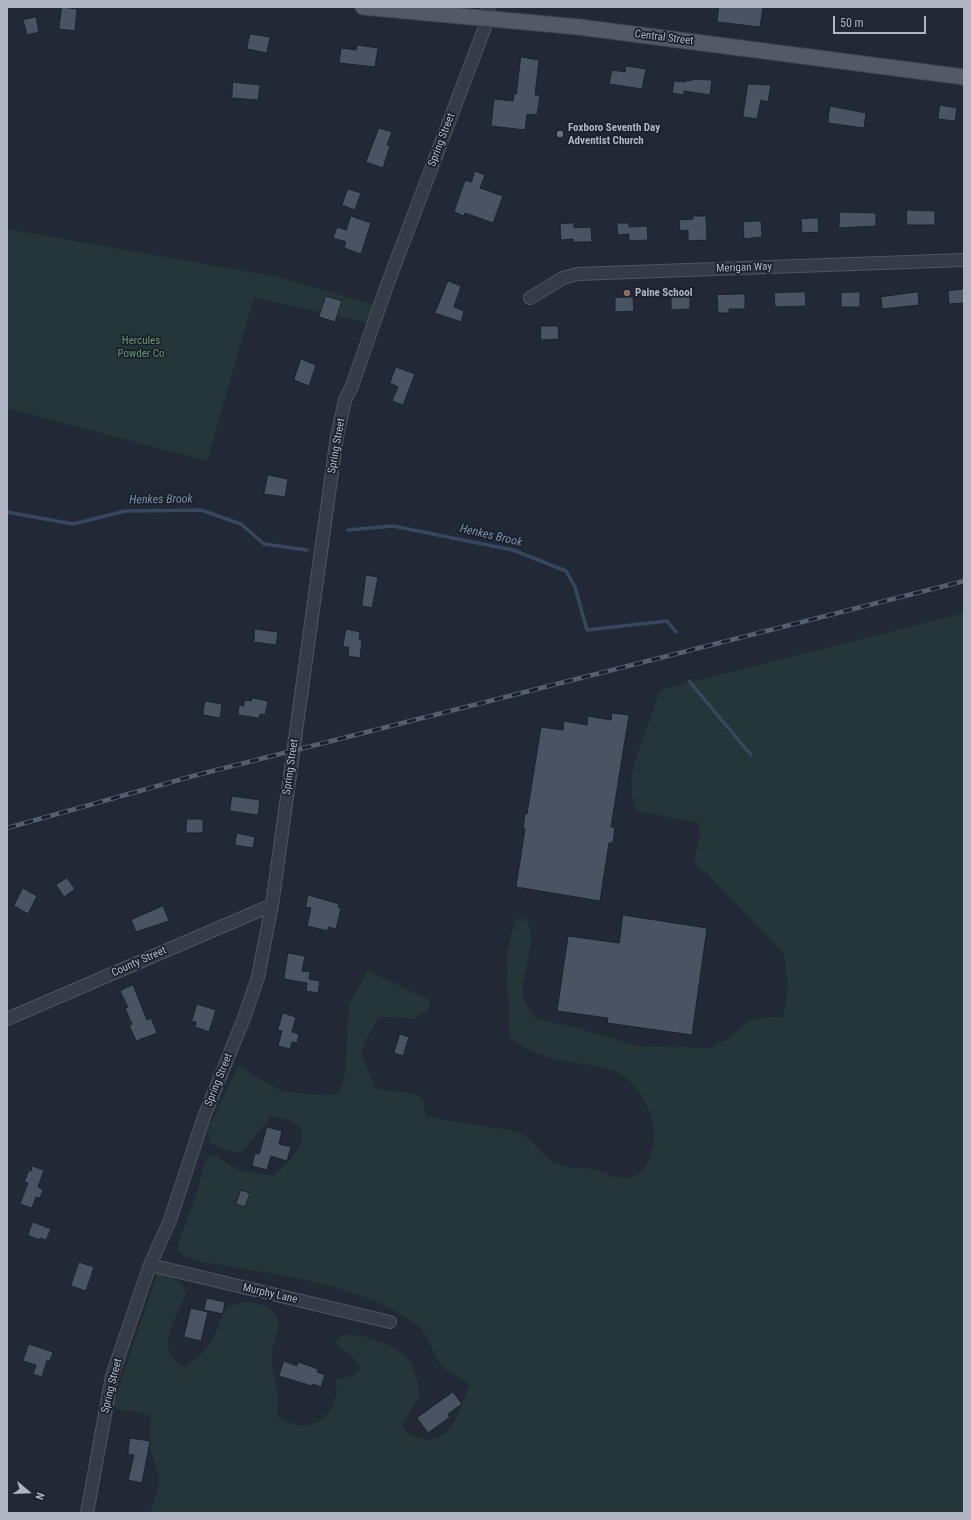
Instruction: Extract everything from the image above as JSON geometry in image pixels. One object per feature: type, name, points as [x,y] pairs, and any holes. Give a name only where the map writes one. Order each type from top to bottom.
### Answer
[{"type":"main road","name":"Central Street","points":[[363,7],[488,13],[586,28],[964,77]]},
{"type":"street","name":"Spring Street","points":[[87,1513],[112,1376],[150,1266],[170,1220],[204,1117],[244,1018],[258,978],[272,906],[337,436],[346,400],[488,13]]},
{"type":"street","name":"Merigan Way","points":[[530,298],[563,278],[577,274],[964,260]]},
{"type":"street","name":"County Street","points":[[7,1019],[272,906]]},
{"type":"street","name":"Murphy Lane","points":[[150,1266],[390,1322]]},
{"type":"green space","name":"Hercules Powder Co","points":[[7,229],[278,277],[374,305],[367,323],[254,297],[207,461],[7,408]]},
{"type":"green space","points":[[964,613],[964,1513],[150,1513],[159,1485],[159,1475],[149,1445],[151,1416],[135,1411],[118,1410],[113,1404],[158,1271],[179,1281],[186,1293],[173,1322],[168,1341],[169,1351],[174,1359],[184,1367],[199,1357],[207,1347],[214,1337],[223,1314],[233,1305],[244,1302],[252,1302],[266,1306],[275,1314],[278,1321],[278,1326],[272,1353],[272,1363],[278,1392],[278,1417],[292,1424],[308,1425],[323,1419],[329,1413],[334,1402],[337,1387],[336,1380],[355,1375],[360,1368],[354,1359],[335,1341],[342,1336],[349,1335],[369,1338],[390,1346],[407,1357],[416,1374],[420,1395],[402,1426],[410,1435],[422,1439],[432,1439],[441,1436],[448,1431],[458,1414],[469,1386],[462,1379],[444,1369],[435,1355],[426,1335],[418,1326],[395,1311],[370,1299],[313,1282],[199,1261],[184,1256],[178,1250],[179,1241],[196,1195],[206,1158],[215,1156],[238,1170],[273,1176],[290,1159],[301,1144],[302,1133],[297,1125],[286,1119],[270,1117],[242,1153],[225,1150],[209,1142],[208,1133],[210,1125],[238,1066],[283,1092],[321,1095],[338,1094],[345,1075],[349,1003],[367,971],[430,1000],[429,1008],[414,1019],[379,1017],[368,1036],[361,1054],[376,1089],[416,1094],[423,1100],[426,1117],[505,1129],[522,1134],[546,1157],[560,1166],[592,1169],[620,1178],[633,1177],[640,1173],[649,1159],[654,1141],[654,1132],[651,1117],[646,1105],[640,1093],[631,1083],[619,1073],[603,1067],[567,1062],[540,1055],[510,1038],[508,1029],[507,959],[512,932],[517,918],[526,919],[530,927],[531,946],[523,985],[523,997],[536,1019],[574,1027],[637,1046],[710,1048],[726,1040],[748,1022],[766,1017],[783,1017],[788,988],[784,954],[708,874],[700,870],[694,863],[700,833],[699,823],[638,811],[635,806],[632,794],[634,764],[660,690]]},
{"type":"building","points":[[62,7],[77,9],[75,31],[59,29]]},
{"type":"building","points":[[719,7],[763,7],[760,27],[717,22]]},
{"type":"building","points":[[36,17],[39,32],[27,35],[23,20]]},
{"type":"building","points":[[250,34],[270,37],[267,53],[247,49]]},
{"type":"building","points":[[357,45],[378,48],[375,67],[339,63],[341,48],[356,50]]},
{"type":"building","points":[[521,57],[539,60],[535,95],[540,95],[537,115],[527,114],[525,130],[491,126],[494,99],[513,101],[514,94],[516,94]]},
{"type":"building","points":[[626,66],[646,69],[642,89],[609,84],[612,70],[625,72]]},
{"type":"building","points":[[691,79],[712,80],[710,95],[684,91],[684,95],[672,93],[674,81],[686,82],[686,80],[691,81]]},
{"type":"building","points":[[233,82],[260,85],[258,100],[232,98]]},
{"type":"building","points":[[748,84],[771,85],[768,102],[761,100],[757,119],[743,117]]},
{"type":"building","points":[[940,105],[957,108],[955,121],[938,119]]},
{"type":"building","points":[[830,106],[866,113],[864,128],[828,123]]},
{"type":"building","points":[[379,128],[392,132],[387,145],[390,146],[383,168],[366,162]]},
{"type":"building","points":[[475,171],[485,175],[480,188],[503,196],[493,223],[465,213],[464,216],[454,212],[465,180],[471,182]]},
{"type":"building","points":[[348,189],[361,193],[355,210],[342,205]]},
{"type":"building","points":[[907,210],[935,211],[935,225],[907,225]]},
{"type":"building","points":[[840,212],[876,213],[876,226],[839,228]]},
{"type":"building","points":[[351,216],[371,223],[361,254],[344,248],[346,242],[333,238],[337,227],[346,230]]},
{"type":"building","points":[[693,216],[706,216],[707,240],[688,241],[688,230],[680,231],[679,220],[693,219]]},
{"type":"building","points":[[818,218],[819,232],[802,233],[801,219]]},
{"type":"building","points":[[761,221],[762,237],[744,239],[743,222]]},
{"type":"building","points":[[574,223],[574,228],[591,227],[592,242],[573,242],[573,239],[561,240],[560,224]]},
{"type":"building","points":[[617,223],[629,223],[629,227],[647,226],[648,240],[629,241],[629,234],[618,235]]},
{"type":"building","points":[[448,281],[461,286],[454,307],[464,311],[461,322],[435,313]]},
{"type":"building","points":[[964,289],[964,303],[949,304],[948,291]]},
{"type":"building","points":[[805,292],[806,306],[775,307],[774,293]]},
{"type":"building","points":[[860,292],[860,307],[841,307],[841,293]]},
{"type":"building","points":[[918,292],[919,305],[882,309],[881,297]]},
{"type":"building","points":[[745,294],[745,309],[729,309],[729,313],[718,313],[717,295]]},
{"type":"building","points":[[690,295],[690,309],[671,310],[671,296]]},
{"type":"building","points":[[326,296],[342,301],[335,322],[319,317]]},
{"type":"building","points":[[633,297],[634,311],[615,312],[615,298]]},
{"type":"building","points":[[541,326],[558,326],[559,339],[541,340]]},
{"type":"building","points":[[301,359],[316,365],[309,386],[294,380]]},
{"type":"building","points":[[396,367],[415,374],[403,405],[392,401],[398,387],[390,383]]},
{"type":"building","points":[[268,475],[288,479],[285,497],[264,494]]},
{"type":"building","points":[[366,575],[378,577],[372,608],[362,606]]},
{"type":"building","points":[[255,629],[278,632],[276,645],[254,642]]},
{"type":"building","points":[[346,629],[360,632],[359,640],[362,640],[360,658],[348,656],[349,647],[343,647]]},
{"type":"building","points":[[252,698],[268,701],[265,715],[260,714],[259,718],[238,715],[239,705],[244,706],[244,700],[251,701]]},
{"type":"building","points":[[205,701],[222,704],[220,718],[203,715]]},
{"type":"building","points":[[612,713],[629,715],[611,827],[615,827],[613,843],[609,843],[600,901],[516,887],[525,829],[523,828],[525,814],[527,814],[541,727],[563,730],[564,721],[587,725],[588,716],[611,720]]},
{"type":"building","points":[[232,796],[260,800],[258,815],[230,811]]},
{"type":"building","points":[[187,819],[203,819],[203,833],[186,833]]},
{"type":"building","points":[[237,833],[255,837],[253,848],[235,845]]},
{"type":"building","points":[[67,878],[75,889],[64,897],[56,885]]},
{"type":"building","points":[[23,888],[37,896],[28,914],[14,906]]},
{"type":"building","points":[[308,895],[339,904],[338,907],[341,908],[336,929],[328,927],[328,931],[307,926],[311,908],[306,907]]},
{"type":"building","points":[[163,906],[169,921],[136,932],[131,920]]},
{"type":"building","points":[[623,915],[707,928],[692,1035],[607,1023],[608,1018],[557,1011],[568,936],[619,943]]},
{"type":"building","points":[[288,953],[305,956],[302,971],[310,972],[309,979],[320,981],[318,993],[306,991],[307,983],[284,979]]},
{"type":"building","points":[[133,985],[147,1020],[151,1018],[157,1033],[136,1041],[129,1025],[132,1024],[125,1008],[128,1007],[120,991]]},
{"type":"building","points":[[197,1004],[216,1010],[209,1032],[195,1027],[196,1022],[192,1021]]},
{"type":"building","points":[[283,1013],[296,1017],[292,1032],[299,1034],[297,1043],[292,1042],[290,1049],[278,1046],[282,1031],[278,1030]]},
{"type":"building","points":[[400,1034],[409,1037],[403,1056],[394,1053]]},
{"type":"building","points":[[267,1127],[282,1131],[279,1144],[291,1147],[287,1161],[271,1156],[267,1170],[252,1166],[255,1153],[259,1154]]},
{"type":"building","points":[[32,1166],[44,1170],[38,1187],[43,1190],[40,1198],[36,1197],[32,1208],[20,1204],[28,1183],[24,1182],[29,1170],[31,1171]]},
{"type":"building","points":[[241,1190],[250,1193],[245,1207],[236,1204]]},
{"type":"building","points":[[33,1222],[51,1229],[46,1240],[40,1238],[39,1240],[28,1235]]},
{"type":"building","points":[[79,1262],[94,1267],[86,1291],[71,1286]]},
{"type":"building","points":[[207,1298],[225,1302],[223,1314],[204,1310]]},
{"type":"building","points":[[191,1308],[208,1312],[201,1341],[184,1337]]},
{"type":"building","points":[[29,1344],[53,1352],[50,1361],[47,1360],[42,1377],[33,1374],[36,1365],[23,1361]]},
{"type":"building","points":[[284,1361],[297,1366],[298,1362],[318,1369],[317,1372],[325,1375],[321,1387],[313,1384],[312,1386],[279,1376]]},
{"type":"building","points":[[453,1392],[462,1404],[448,1414],[450,1417],[428,1433],[417,1418]]},
{"type":"building","points":[[130,1438],[150,1441],[142,1483],[128,1480],[134,1455],[128,1454]]},
{"type":"waterway","name":"Henkes Brook","points":[[7,512],[73,524],[125,511],[201,510],[241,524],[264,544],[307,550]]},
{"type":"waterway","name":"Henkes Brook","points":[[348,530],[393,526],[513,550],[566,571],[575,587],[587,630],[667,621],[676,632]]},
{"type":"waterway","name":"Henkes Brook","points":[[689,681],[751,755]]},
{"type":"railway","points":[[7,828],[193,776],[964,581]]},
{"type":"place","name":"Foxboro Seventh Day Adventist Church","points":[[560,134]]},
{"type":"place","name":"Paine School","points":[[627,293]]}]
